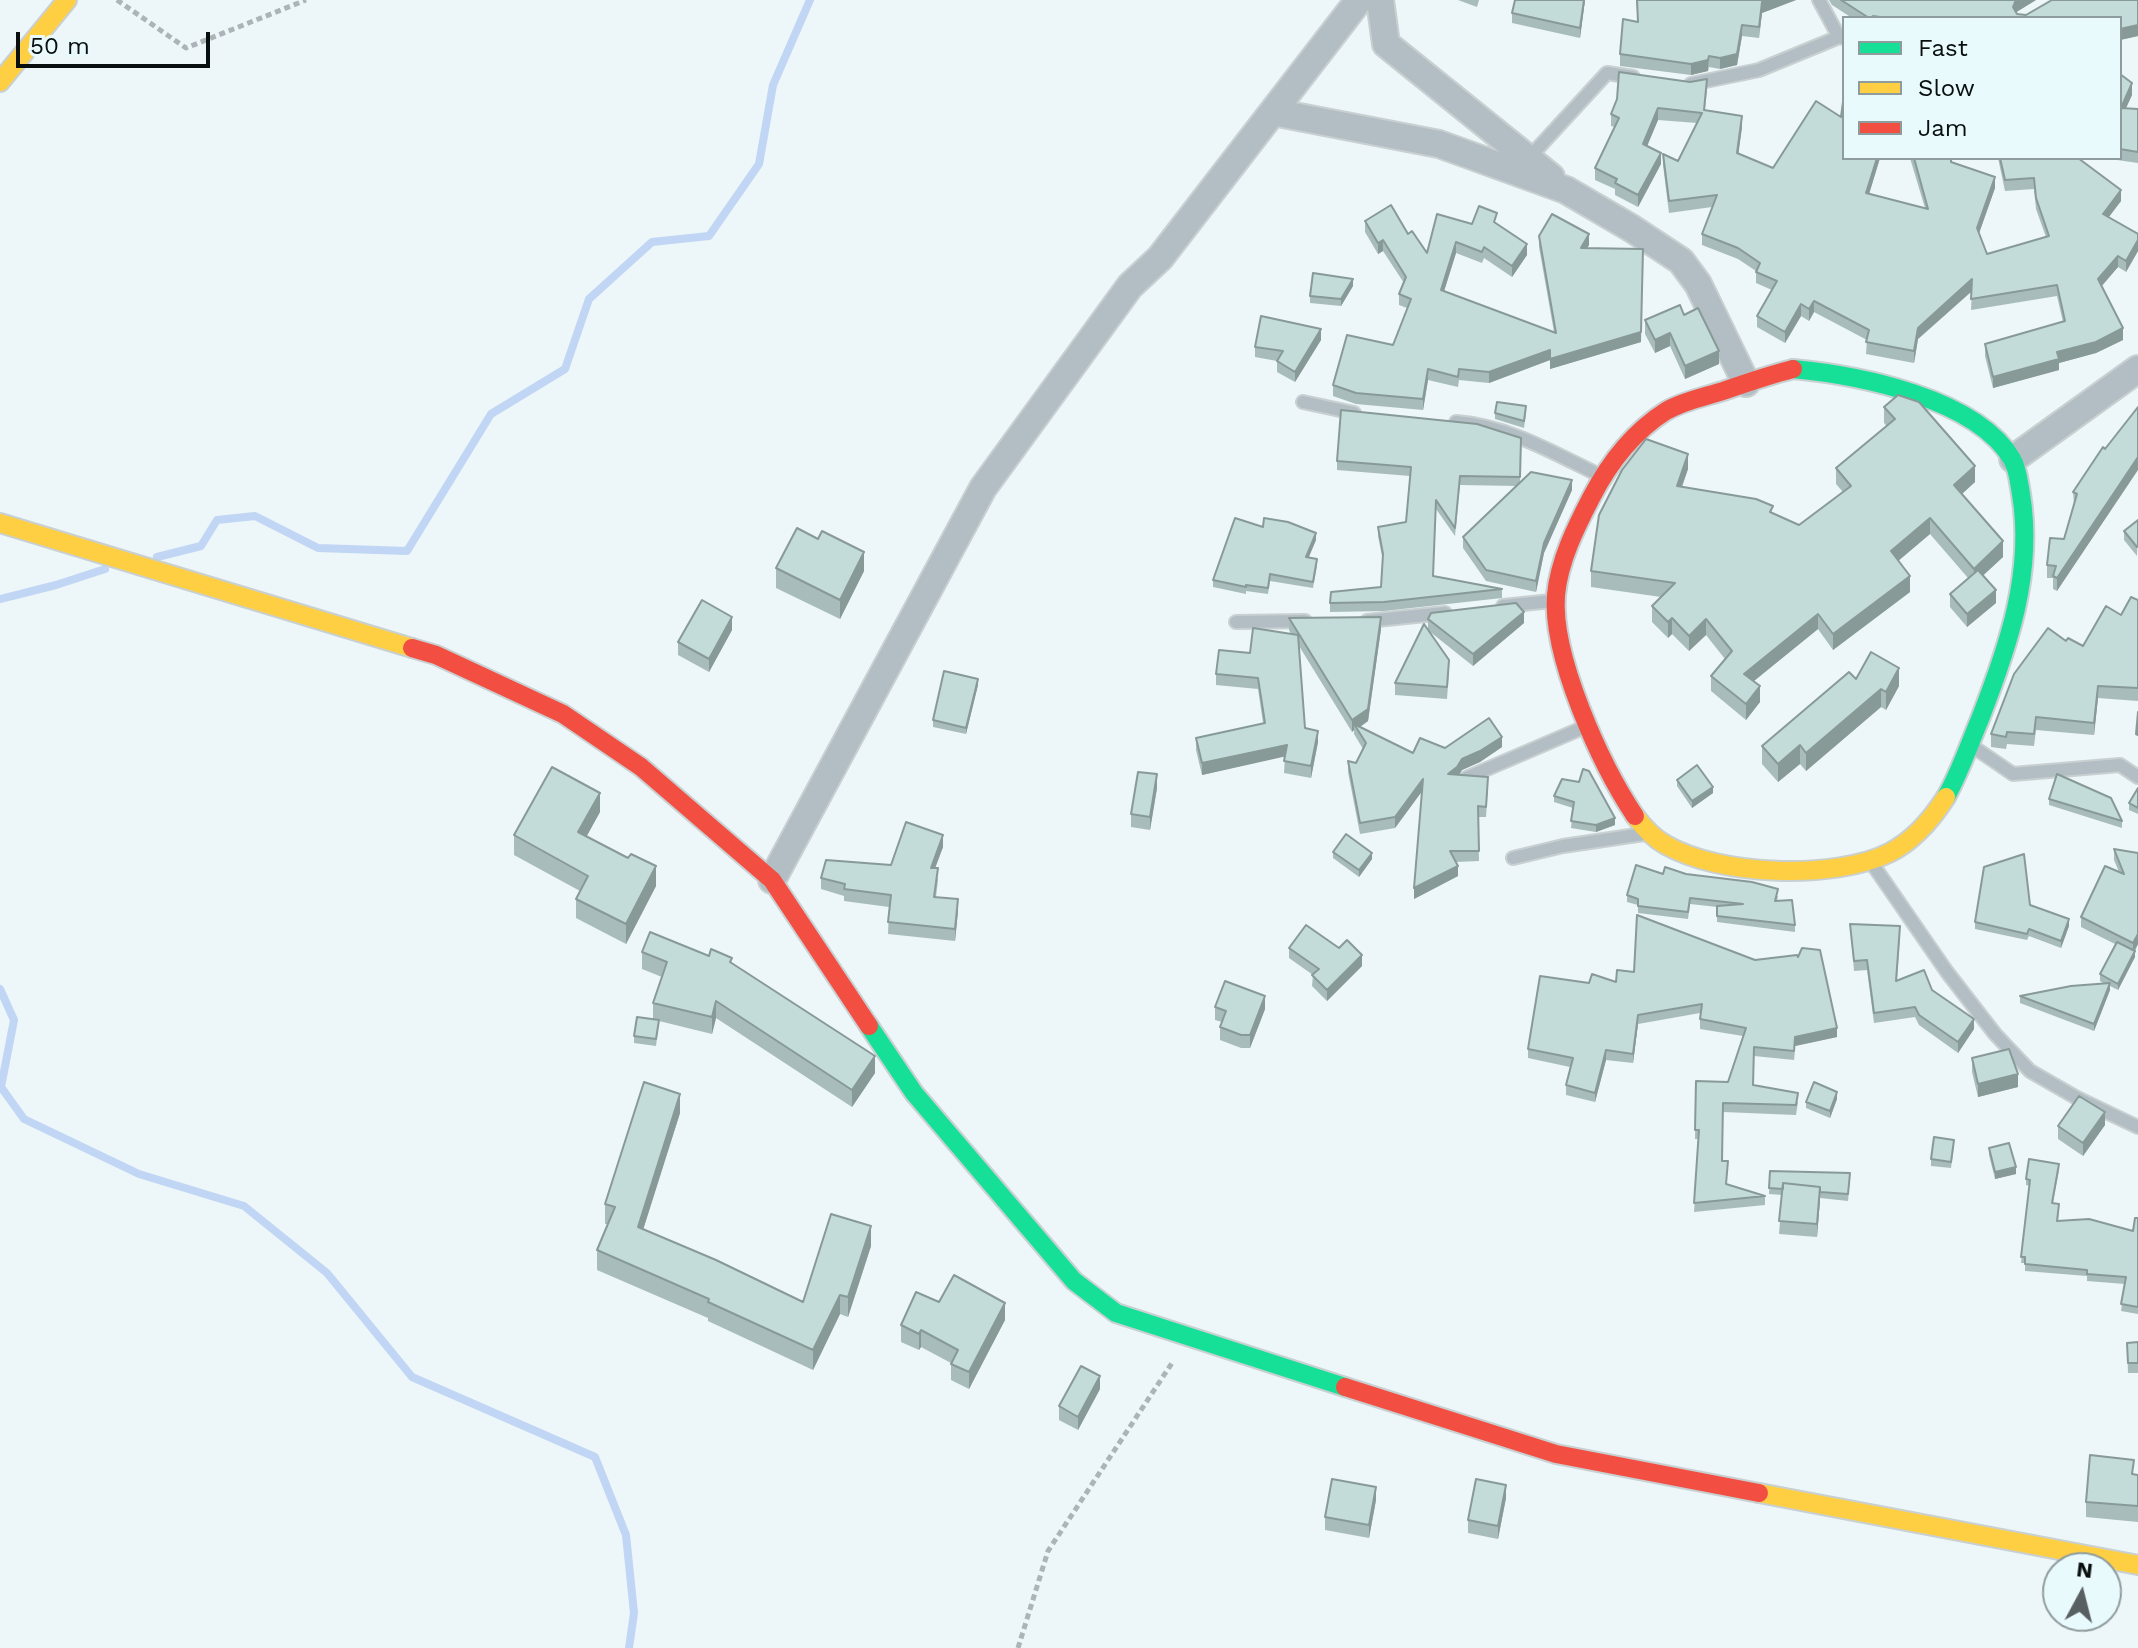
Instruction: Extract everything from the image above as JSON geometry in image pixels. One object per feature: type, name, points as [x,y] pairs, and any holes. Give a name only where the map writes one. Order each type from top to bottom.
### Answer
[{"type":"street","points":[[0,82],[67,0]]},
{"type":"street","points":[[772,880],[983,488],[1130,286],[1160,258],[1359,0]]},
{"type":"street","points":[[1380,0],[1386,44],[1566,190],[1681,261],[1698,284],[1746,383]]},
{"type":"street","points":[[1273,112],[1439,144],[1566,190]]},
{"type":"street","points":[[1793,369],[1863,378],[1962,413],[1994,437],[2013,459],[2023,501],[2026,545],[2023,583],[1998,672],[1970,744],[1946,798],[1919,831],[1892,852],[1824,869],[1762,868],[1709,862],[1647,834],[1610,777],[1561,644],[1555,600],[1560,572],[1578,526],[1601,476],[1621,450],[1671,408],[1793,369]]},
{"type":"street","points":[[2013,459],[2135,377]]},
{"type":"street","points":[[0,523],[436,655],[563,714],[641,767],[772,880],[914,1093],[1074,1281],[1116,1313],[1556,1454],[2138,1565]]},
{"type":"lane","points":[[1677,82],[1691,84],[1759,70],[1842,38],[1819,0]]},
{"type":"lane","points":[[1528,159],[1607,73],[1649,79]]},
{"type":"lane","points":[[1303,402],[1368,415]]},
{"type":"lane","points":[[1449,422],[1479,424],[1520,436],[1601,476]]},
{"type":"lane","points":[[1493,608],[1555,600]]},
{"type":"lane","points":[[1354,621],[1462,611]]},
{"type":"lane","points":[[1236,622],[1325,621]]},
{"type":"lane","points":[[1466,778],[1590,725]]},
{"type":"lane","points":[[1970,744],[2013,774],[2120,765],[2138,777]]},
{"type":"lane","points":[[1513,858],[1563,846],[1647,834]]},
{"type":"lane","points":[[1869,860],[1947,972],[1995,1034],[2030,1071],[2138,1127]]},
{"type":"path","points":[[117,0],[186,48],[306,0]]},
{"type":"path","points":[[1018,1648],[1048,1551],[1189,1338]]},
{"type":"building","points":[[1515,0],[1584,0],[1580,28],[1512,13]]},
{"type":"building","points":[[1637,0],[1767,0],[1762,2],[1759,27],[1742,25],[1737,54],[1720,58],[1709,56],[1708,60],[1691,64],[1620,54],[1623,19],[1638,22]]},
{"type":"building","points":[[1841,0],[2017,0],[2013,7],[2017,14],[2026,15],[2052,0],[2138,0],[2138,25],[2122,29],[2122,16],[1866,16]]},
{"type":"building","points":[[1619,72],[1690,82],[1707,79],[1704,110],[1742,116],[1737,153],[1773,168],[1816,101],[1841,117],[1842,110],[1842,160],[1876,160],[1866,193],[1928,209],[1915,160],[1951,160],[1995,177],[1977,228],[1987,254],[2049,236],[2036,198],[2034,178],[2005,180],[2000,160],[2081,160],[2121,190],[2103,214],[2138,234],[2138,240],[2126,261],[2118,256],[2098,279],[2123,328],[2096,342],[2057,352],[2059,359],[1993,377],[1985,344],[2065,321],[2057,285],[1971,299],[1972,279],[1918,328],[1914,351],[1866,342],[1869,330],[1814,301],[1809,309],[1801,304],[1785,332],[1757,316],[1777,281],[1756,272],[1760,263],[1738,248],[1702,234],[1717,195],[1669,201],[1663,154],[1678,161],[1702,113],[1658,108],[1643,144],[1661,153],[1638,195],[1595,168],[1619,118],[1611,114],[1617,99]]},
{"type":"building","points":[[2122,76],[2132,83],[2122,106]]},
{"type":"building","points":[[2122,108],[2138,109],[2138,152],[2122,149]]},
{"type":"building","points":[[1391,205],[1408,234],[1412,231],[1427,253],[1437,214],[1472,224],[1479,206],[1497,213],[1494,222],[1527,244],[1512,266],[1484,247],[1482,252],[1456,242],[1441,290],[1556,333],[1539,236],[1552,214],[1589,234],[1581,248],[1643,249],[1641,332],[1550,359],[1550,350],[1489,372],[1459,369],[1458,377],[1428,369],[1423,399],[1356,393],[1333,385],[1347,335],[1393,345],[1411,299],[1399,294],[1406,277],[1383,240],[1378,243],[1365,221]]},
{"type":"building","points":[[1313,273],[1353,279],[1341,299],[1310,296]]},
{"type":"building","points":[[1680,305],[1684,315],[1698,308],[1719,351],[1685,366],[1670,333],[1655,340],[1645,320]]},
{"type":"building","points":[[1261,316],[1321,329],[1295,372],[1277,361],[1283,351],[1255,347]]},
{"type":"building","points":[[1898,395],[1919,402],[1975,466],[1954,485],[2003,541],[1974,569],[1930,518],[1891,551],[1910,576],[1833,634],[1818,614],[1744,674],[1760,686],[1746,704],[1711,676],[1732,651],[1706,619],[1689,636],[1672,618],[1668,622],[1652,606],[1675,583],[1591,571],[1599,515],[1622,470],[1646,439],[1688,454],[1677,486],[1756,499],[1773,506],[1770,512],[1799,525],[1851,486],[1836,468],[1895,419],[1884,407]]},
{"type":"building","points":[[1497,402],[1526,406],[1524,421],[1495,413]]},
{"type":"building","points":[[2138,407],[2138,457],[2057,578],[2053,576],[2056,566],[2047,565],[2050,538],[2064,539],[2077,494],[2073,492],[2103,447],[2105,449]]},
{"type":"building","points":[[1341,410],[1477,424],[1521,438],[1520,477],[1460,476],[1455,528],[1436,500],[1433,576],[1502,589],[1384,602],[1330,603],[1331,592],[1381,587],[1383,554],[1378,527],[1406,522],[1411,467],[1337,461]]},
{"type":"building","points":[[1531,472],[1572,480],[1544,543],[1536,581],[1486,570],[1463,537]]},
{"type":"building","points":[[1235,518],[1263,527],[1264,518],[1288,522],[1316,533],[1306,557],[1317,559],[1313,582],[1270,574],[1268,588],[1213,580]]},
{"type":"building","points":[[2138,520],[2138,546],[2137,547],[2124,531]]},
{"type":"building","points":[[797,528],[818,539],[822,531],[864,552],[840,600],[776,568]]},
{"type":"building","points":[[1978,570],[1996,590],[1967,614],[1950,594]]},
{"type":"building","points":[[2131,597],[2138,600],[2138,688],[2098,686],[2094,723],[2036,717],[2034,734],[2007,732],[2006,737],[1991,734],[2014,674],[2048,628],[2066,641],[2068,638],[2083,646],[2106,606],[2121,615]]},
{"type":"building","points":[[702,600],[732,617],[709,659],[678,642]]},
{"type":"building","points":[[1516,603],[1524,612],[1473,654],[1428,619],[1431,613]]},
{"type":"building","points":[[1381,617],[1368,709],[1352,720],[1289,618]]},
{"type":"building","points":[[1424,624],[1449,660],[1447,687],[1395,683]]},
{"type":"building","points":[[1253,628],[1298,635],[1305,728],[1318,731],[1311,766],[1284,761],[1287,745],[1202,763],[1196,738],[1265,723],[1258,678],[1216,674],[1219,650],[1250,653]]},
{"type":"building","points":[[1871,652],[1899,668],[1886,692],[1881,689],[1806,753],[1800,745],[1778,764],[1762,746],[1849,672],[1856,679]]},
{"type":"building","points":[[944,671],[978,679],[966,728],[933,720]]},
{"type":"building","points":[[1489,718],[1502,737],[1462,759],[1448,774],[1488,777],[1486,807],[1478,806],[1479,851],[1450,851],[1458,866],[1414,888],[1423,779],[1395,817],[1360,823],[1348,761],[1356,763],[1366,743],[1354,724],[1413,753],[1420,738],[1445,748]]},
{"type":"building","points":[[1697,765],[1713,787],[1692,801],[1677,780]]},
{"type":"building","points":[[552,767],[600,793],[578,832],[628,858],[631,854],[656,866],[626,924],[576,899],[588,876],[514,835]]},
{"type":"building","points":[[1583,769],[1589,771],[1615,818],[1596,825],[1571,821],[1574,802],[1554,796],[1562,779],[1579,782]]},
{"type":"building","points":[[1138,772],[1157,774],[1150,817],[1131,814]]},
{"type":"building","points":[[2057,774],[2111,798],[2122,821],[2049,799]]},
{"type":"building","points":[[2138,788],[2138,808],[2129,803]]},
{"type":"building","points":[[906,822],[943,835],[931,868],[938,868],[934,897],[958,899],[955,929],[888,922],[891,895],[844,889],[845,884],[821,878],[826,860],[891,865]]},
{"type":"building","points":[[1346,834],[1372,853],[1359,870],[1333,852]]},
{"type":"building","points":[[2114,849],[2138,853],[2138,934],[2133,943],[2081,917],[2105,866],[2124,874]]},
{"type":"building","points":[[2024,854],[2030,905],[2069,919],[2061,941],[2029,929],[2027,934],[1975,922],[1984,867]]},
{"type":"building","points":[[1636,865],[1663,874],[1665,867],[1686,874],[1752,882],[1778,889],[1775,901],[1792,900],[1795,925],[1717,916],[1717,906],[1743,904],[1690,898],[1688,912],[1638,906],[1638,899],[1627,895]]},
{"type":"building","points":[[1637,915],[1755,960],[1798,957],[1802,948],[1820,950],[1837,1028],[1795,1037],[1794,1051],[1754,1047],[1753,1085],[1798,1093],[1796,1105],[1723,1103],[1722,1161],[1728,1161],[1726,1184],[1765,1196],[1694,1203],[1699,1130],[1695,1130],[1696,1081],[1728,1082],[1746,1028],[1700,1019],[1702,1004],[1638,1015],[1633,1054],[1606,1050],[1595,1093],[1566,1085],[1573,1058],[1528,1049],[1540,976],[1589,983],[1592,974],[1616,982],[1617,970],[1634,972]]},
{"type":"building","points":[[1850,924],[1900,926],[1896,981],[1924,970],[1932,990],[1974,1019],[1958,1042],[1919,1015],[1915,1007],[1874,1013],[1867,960],[1854,961]]},
{"type":"building","points":[[1306,925],[1339,948],[1347,940],[1362,955],[1327,990],[1312,975],[1319,969],[1289,948]]},
{"type":"building","points":[[650,932],[709,956],[711,949],[732,958],[730,962],[875,1056],[852,1090],[716,1001],[712,1017],[653,1003],[667,962],[642,952]]},
{"type":"building","points":[[2117,942],[2135,951],[2118,984],[2100,974]]},
{"type":"building","points":[[1225,981],[1265,996],[1250,1035],[1220,1027],[1226,1011],[1215,1007]]},
{"type":"building","points":[[2110,983],[2094,1024],[2020,996],[2071,986]]},
{"type":"building","points":[[637,1017],[659,1020],[656,1039],[634,1036]]},
{"type":"building","points":[[2009,1049],[2018,1074],[1978,1084],[1972,1058]]},
{"type":"building","points":[[644,1082],[680,1094],[638,1227],[803,1302],[831,1214],[871,1226],[848,1297],[840,1295],[813,1350],[708,1302],[709,1299],[597,1250],[615,1207],[605,1204]]},
{"type":"building","points":[[1814,1082],[1837,1092],[1830,1111],[1806,1102]]},
{"type":"building","points":[[2079,1096],[2105,1112],[2083,1143],[2058,1126]]},
{"type":"building","points":[[1934,1137],[1954,1140],[1951,1162],[1931,1159]]},
{"type":"building","points":[[2009,1143],[2016,1167],[1995,1172],[1989,1148]]},
{"type":"building","points":[[2029,1159],[2059,1164],[2052,1203],[2059,1204],[2057,1221],[2089,1219],[2133,1231],[2135,1218],[2138,1218],[2138,1307],[2121,1304],[2126,1277],[2025,1264],[2025,1257],[2021,1257],[2030,1180],[2026,1179]]},
{"type":"building","points":[[1770,1171],[1850,1173],[1848,1194],[1820,1192],[1820,1187],[1783,1183],[1783,1189],[1769,1188]]},
{"type":"building","points":[[1783,1183],[1820,1187],[1817,1224],[1779,1221]]},
{"type":"building","points":[[954,1275],[1005,1303],[969,1372],[951,1364],[958,1350],[921,1330],[919,1334],[901,1325],[916,1292],[939,1302]]},
{"type":"building","points":[[2138,1342],[2138,1363],[2128,1363],[2127,1343]]},
{"type":"building","points":[[1081,1366],[1100,1376],[1078,1417],[1059,1406]]},
{"type":"building","points":[[2090,1455],[2134,1460],[2132,1474],[2138,1475],[2138,1506],[2086,1502]]},
{"type":"building","points":[[1332,1479],[1376,1487],[1369,1525],[1325,1517]]},
{"type":"building","points":[[1476,1479],[1506,1485],[1498,1526],[1468,1520]]},
{"type":"waterway","points":[[157,557],[201,546],[217,520],[255,516],[318,548],[407,551],[491,414],[565,369],[589,299],[652,242],[709,236],[759,164],[773,85],[810,0]]},
{"type":"waterway","points":[[0,599],[105,569]]},
{"type":"waterway","points":[[0,989],[14,1020],[1,1087],[24,1119],[139,1174],[244,1206],[327,1273],[412,1377],[595,1457],[626,1535],[634,1613],[629,1648]]},
{"type":"traffic: fast","points":[[1793,369],[1881,384],[1944,405],[1972,420],[1995,438],[2016,467],[2024,523],[2024,552],[2016,609],[1990,692],[1946,797]]},
{"type":"traffic: fast","points":[[869,1026],[914,1093],[1074,1281],[1116,1313],[1345,1387]]},
{"type":"traffic: slow","points":[[0,82],[67,0]]},
{"type":"traffic: slow","points":[[0,523],[412,648]]},
{"type":"traffic: slow","points":[[1635,816],[1657,839],[1689,855],[1746,868],[1809,871],[1866,862],[1889,853],[1921,829],[1946,797]]},
{"type":"traffic: slow","points":[[1759,1493],[2138,1565]]},
{"type":"traffic: jam","points":[[1635,816],[1594,740],[1561,648],[1556,595],[1564,557],[1606,473],[1623,449],[1654,419],[1686,402],[1793,369]]},
{"type":"traffic: jam","points":[[412,648],[436,655],[563,714],[641,767],[772,880],[869,1026]]},
{"type":"traffic: jam","points":[[1345,1387],[1556,1454],[1759,1493]]}]
